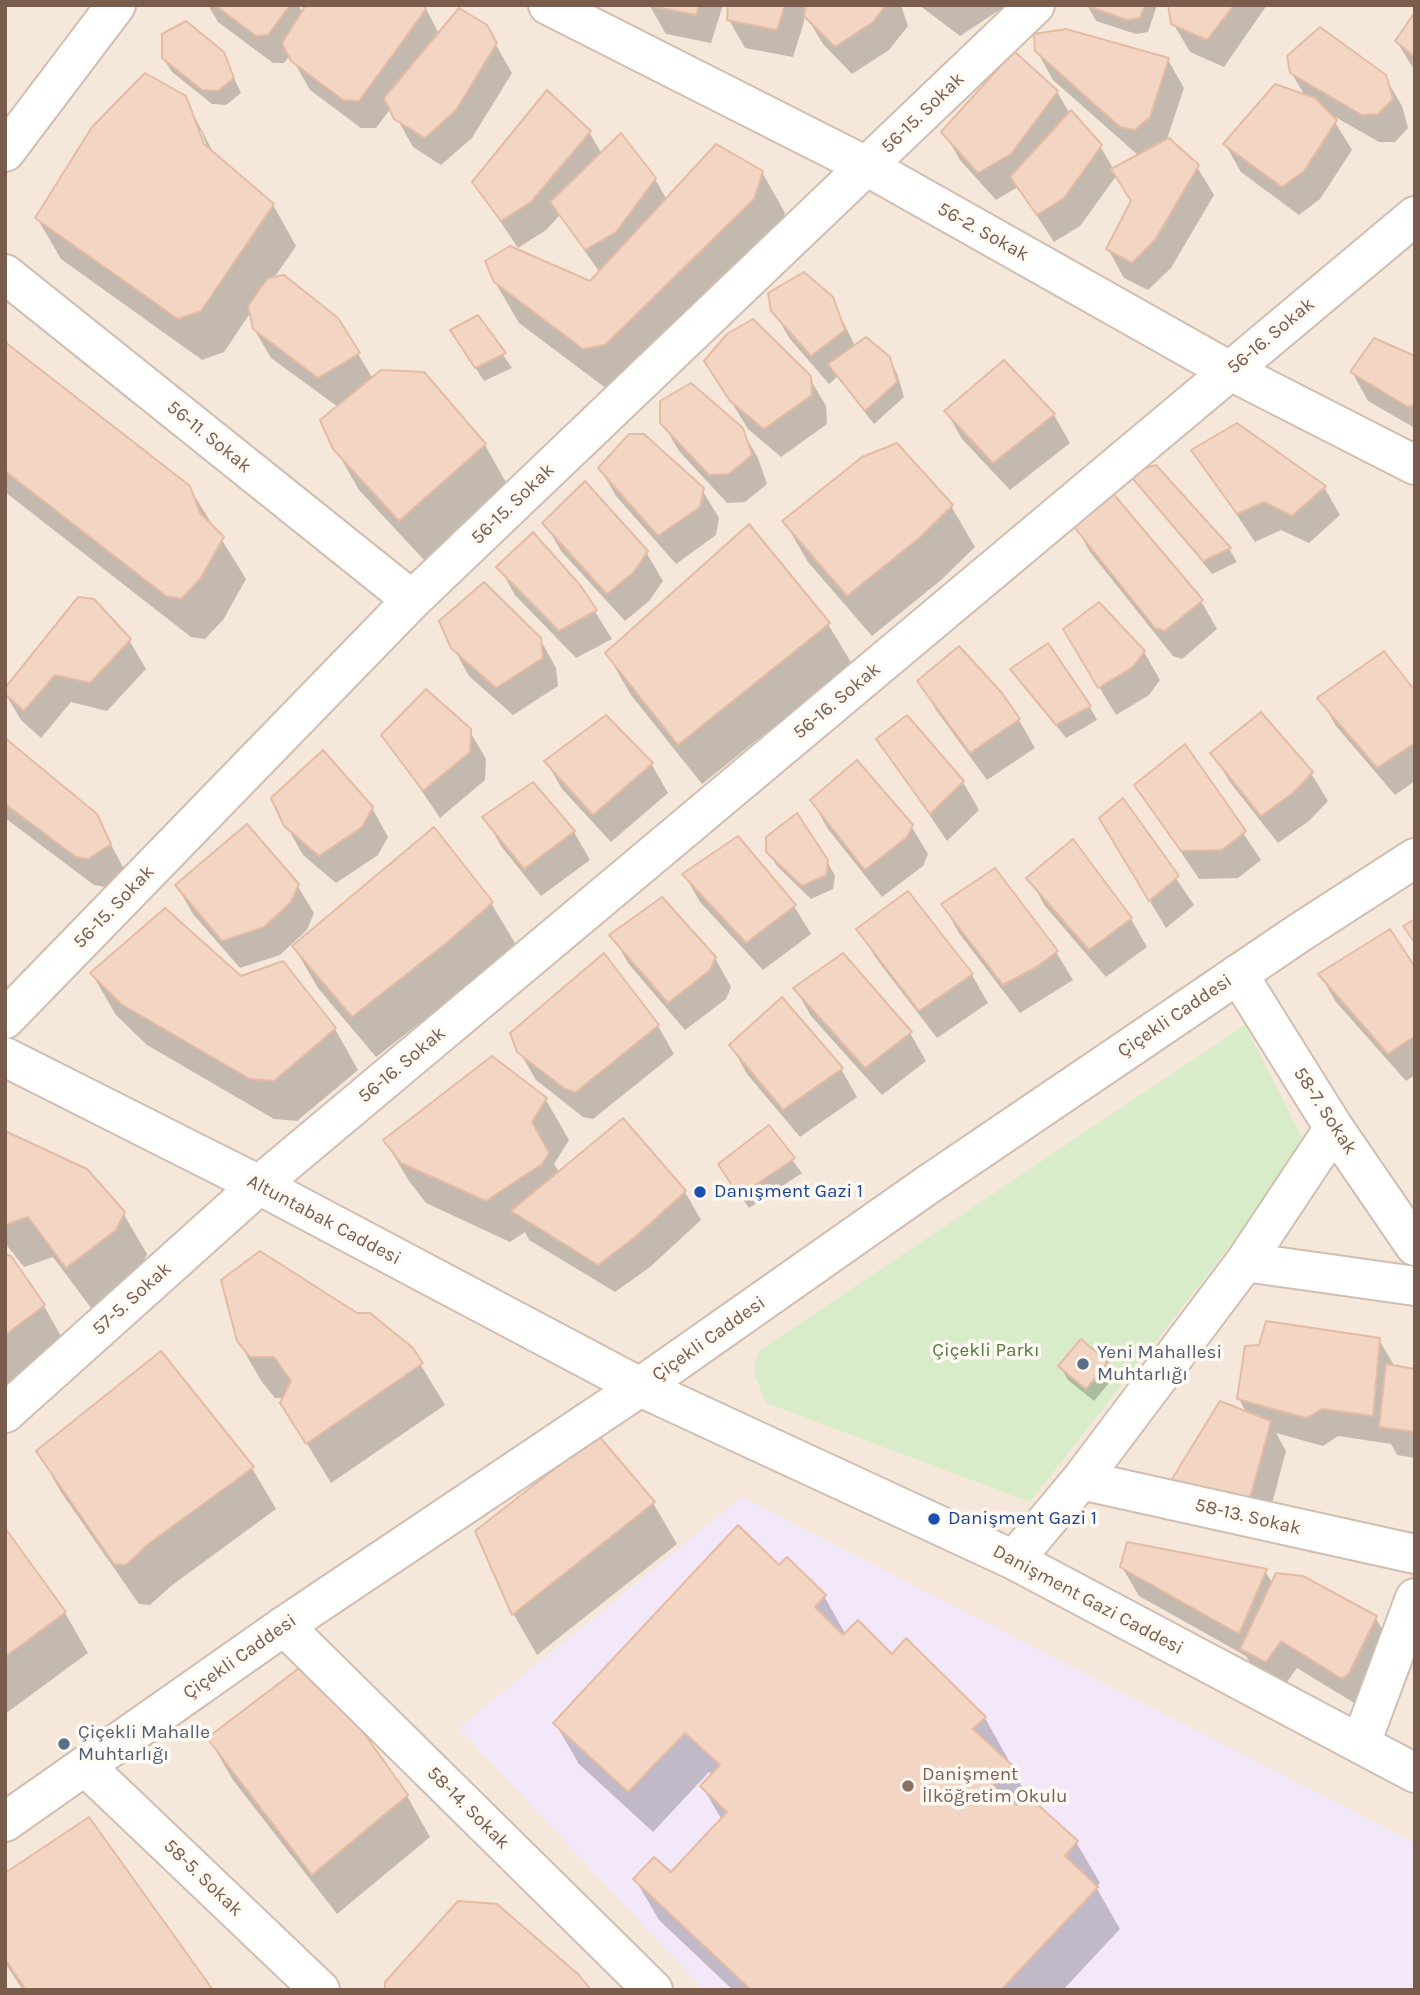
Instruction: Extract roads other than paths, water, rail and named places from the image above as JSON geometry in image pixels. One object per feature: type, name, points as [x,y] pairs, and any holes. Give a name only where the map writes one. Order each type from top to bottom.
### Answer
[{"type":"street","points":[[5,152],[116,5]]},
{"type":"street","name":"56-2. Sokak","points":[[548,5],[868,167],[1231,370],[1415,465]]},
{"type":"street","name":"56-15. Sokak","points":[[5,1018],[412,600],[1035,5]]},
{"type":"street","name":"56-16. Sokak","points":[[259,1185],[1415,216]]},
{"type":"street","name":"56-11. Sokak","points":[[5,274],[412,600]]},
{"type":"street","name":"Çiçekli Caddesi","points":[[5,1822],[284,1626],[640,1387],[926,1186],[1238,974],[1415,858]]},
{"type":"street","name":"58-7. Sokak","points":[[1238,974],[1334,1128],[1415,1246]]},
{"type":"street","name":"Altuntabak Caddesi","points":[[5,1058],[259,1185],[640,1387]]},
{"type":"street","points":[[1014,1560],[1082,1480],[1245,1262],[1334,1128]]},
{"type":"street","name":"57-5. Sokak","points":[[5,1413],[259,1185]]},
{"type":"street","points":[[1245,1262],[1415,1286]]},
{"type":"street","name":"Danişment Gazi Caddesi","points":[[640,1387],[1014,1560],[1415,1773]]},
{"type":"street","name":"58-13. Sokak","points":[[1082,1480],[1415,1554]]},
{"type":"street","points":[[1361,1743],[1415,1598]]},
{"type":"street","name":"58-14. Sokak","points":[[284,1626],[653,1990]]},
{"type":"street","name":"58-5. Sokak","points":[[85,1766],[320,1990]]},
{"type":"place","name":"Danışment Gazi 1","points":[[700,1192]]},
{"type":"place","name":"Yeni Mahallesi Muhtarlığı","points":[[1083,1364]]},
{"type":"place","name":"Danişment Gazi 1","points":[[934,1519]]},
{"type":"place","name":"Çiçekli Mahalle Muhtarlığı","points":[[64,1744]]},
{"type":"place","name":"Danişment İlköğretim Okulu","points":[[908,1786]]},
{"type":"park label","name":"Çiçekli Parkı","points":[[986,1351]]}]
